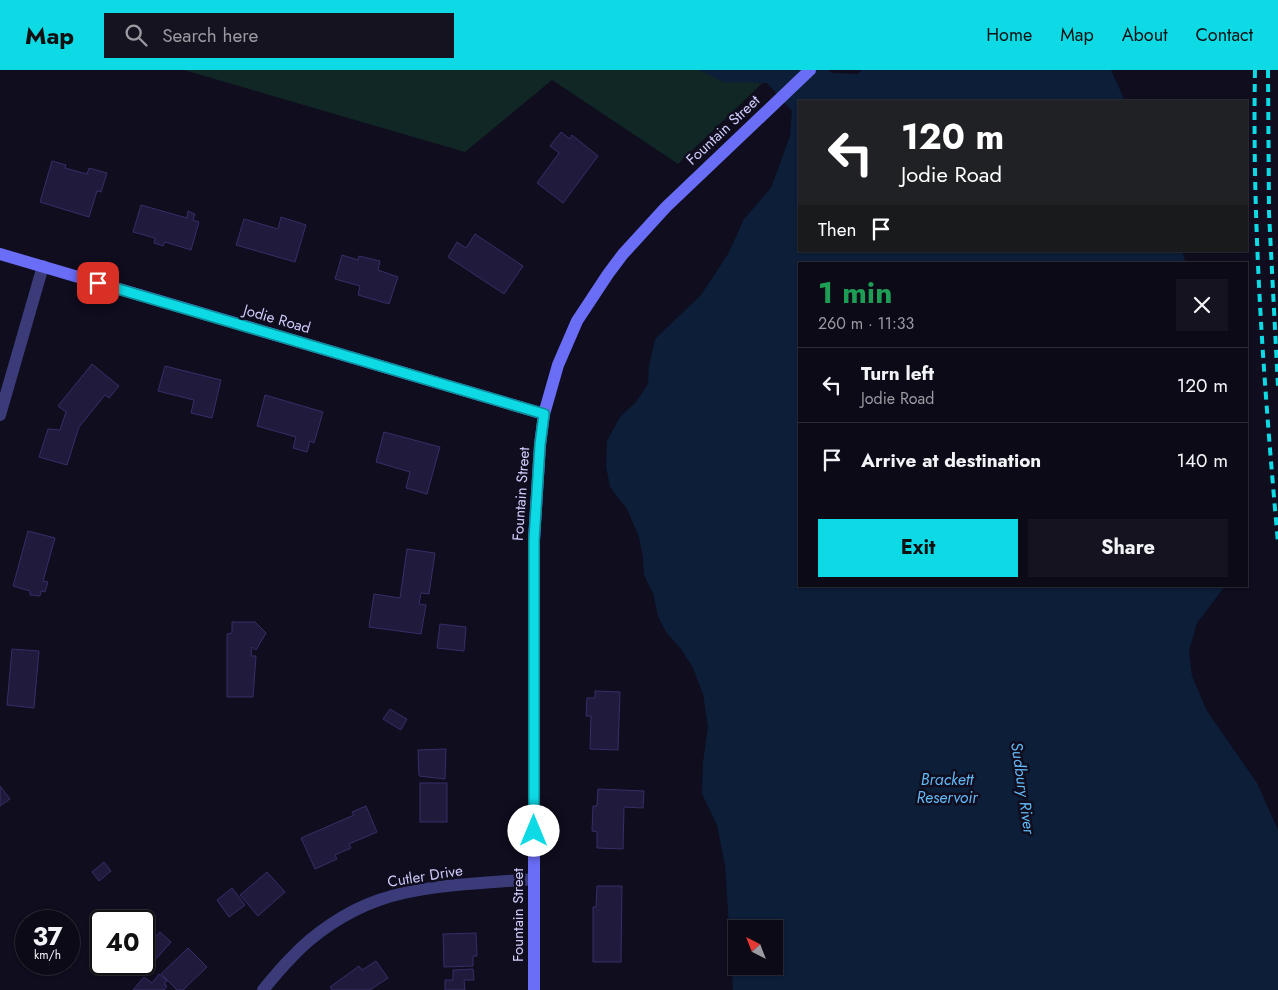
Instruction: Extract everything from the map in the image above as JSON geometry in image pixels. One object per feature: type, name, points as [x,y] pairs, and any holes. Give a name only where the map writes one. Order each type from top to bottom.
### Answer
[{"type":"street","name":"Fountain Street","points":[[534,990],[534,540],[540,445],[544,414],[558,365],[577,321],[608,274],[666,207],[810,70]]},
{"type":"street","name":"Jodie Road","points":[[0,254],[544,414]]},
{"type":"street","points":[[0,415],[42,266]]},
{"type":"street","name":"Cutler Drive","points":[[263,990],[291,957],[320,932],[349,914],[380,900],[424,889],[534,879]]},
{"type":"green space","points":[[184,70],[776,70],[678,164],[552,80],[465,152]]},
{"type":"water","name":"Brackett Reservoir","points":[[699,70],[828,70],[832,73],[858,74],[862,70],[1111,70],[1125,100],[798,100],[798,252],[1182,252],[1185,262],[798,262],[798,587],[1224,587],[1197,623],[1189,651],[1192,676],[1207,711],[1257,783],[1278,830],[1278,990],[733,990],[732,975],[783,975],[783,920],[729,920],[725,865],[717,825],[702,794],[703,762],[708,727],[703,694],[693,668],[681,649],[666,632],[658,616],[653,593],[644,575],[639,537],[627,509],[610,487],[606,466],[607,441],[620,417],[636,402],[648,384],[649,366],[655,339],[701,295],[728,254],[744,219],[771,188],[790,136],[792,111],[767,83],[723,82]]},
{"type":"building","points":[[561,132],[570,139],[572,135],[598,156],[563,203],[537,183],[559,153],[550,146]]},
{"type":"building","points":[[52,161],[66,165],[65,168],[87,174],[89,168],[107,173],[101,192],[97,191],[89,217],[40,202]]},
{"type":"building","points":[[141,205],[187,218],[188,211],[195,214],[193,220],[199,222],[191,250],[165,242],[163,246],[154,243],[155,238],[133,232]]},
{"type":"building","points":[[281,217],[306,225],[295,262],[236,245],[244,219],[278,229]]},
{"type":"building","points":[[475,234],[523,266],[504,294],[448,257],[457,242],[466,248]]},
{"type":"building","points":[[342,255],[358,260],[359,256],[380,261],[378,270],[398,277],[389,304],[358,295],[360,286],[335,279]]},
{"type":"building","points":[[92,364],[119,386],[109,398],[105,395],[79,427],[67,465],[39,457],[48,429],[60,430],[66,412],[58,406]]},
{"type":"building","points":[[165,366],[221,380],[212,418],[191,413],[194,400],[158,391]]},
{"type":"building","points":[[265,395],[323,412],[314,443],[310,441],[307,452],[293,448],[296,437],[257,426]]},
{"type":"building","points":[[384,432],[440,447],[427,494],[406,488],[410,472],[376,462]]},
{"type":"building","points":[[28,531],[55,538],[43,581],[48,582],[45,592],[41,591],[40,596],[30,595],[30,591],[13,586]]},
{"type":"building","points":[[407,549],[435,553],[429,594],[421,593],[419,604],[426,605],[421,634],[369,627],[374,594],[400,598]]},
{"type":"building","points":[[232,622],[255,622],[266,633],[256,650],[252,647],[251,656],[256,656],[253,697],[227,697],[227,634],[232,633]]},
{"type":"building","points":[[440,624],[466,627],[464,651],[437,648]]},
{"type":"building","points":[[12,649],[39,651],[34,708],[7,705]]},
{"type":"building","points":[[595,691],[620,692],[618,750],[590,749],[591,716],[586,716],[587,698],[595,698]]},
{"type":"building","points":[[390,709],[407,719],[401,730],[383,719]]},
{"type":"building","points":[[446,749],[445,779],[419,776],[418,750]]},
{"type":"building","points":[[420,783],[447,783],[447,822],[420,822]]},
{"type":"building","points":[[0,786],[10,799],[0,806]]},
{"type":"building","points":[[598,789],[644,791],[643,808],[624,807],[623,849],[597,848],[597,832],[592,831],[593,806],[597,806]]},
{"type":"building","points":[[366,806],[377,832],[349,844],[351,848],[335,855],[337,859],[315,869],[301,838],[354,815],[352,812]]},
{"type":"building","points":[[104,862],[111,871],[99,881],[92,872]]},
{"type":"building","points":[[267,872],[285,892],[258,916],[240,895]]},
{"type":"building","points":[[597,886],[622,886],[621,962],[593,962],[593,907],[596,907]]},
{"type":"building","points":[[232,888],[245,905],[229,917],[217,900]]},
{"type":"building","points":[[160,932],[171,942],[155,960],[155,937]]},
{"type":"building","points":[[476,933],[477,956],[473,956],[473,966],[444,967],[443,934]]},
{"type":"building","points":[[188,948],[207,967],[183,990],[177,990],[161,974]]},
{"type":"building","points":[[376,961],[388,978],[370,990],[332,990],[330,987],[359,966],[362,970]]},
{"type":"building","points":[[473,969],[474,980],[464,980],[465,990],[445,990],[445,980],[453,980],[453,970]]},
{"type":"building","points":[[159,974],[167,981],[164,984],[167,986],[164,990],[133,990],[144,977],[152,983]]},
{"type":"railway","points":[[1255,70],[1257,247],[1268,425],[1278,543]]},
{"type":"railway","points":[[1268,70],[1269,213],[1278,387]]},
{"type":"route","points":[[98,283],[544,414],[540,445],[534,540],[534,831]]},
{"type":"water label","name":"Sudbury River","points":[[1023,788]]}]
